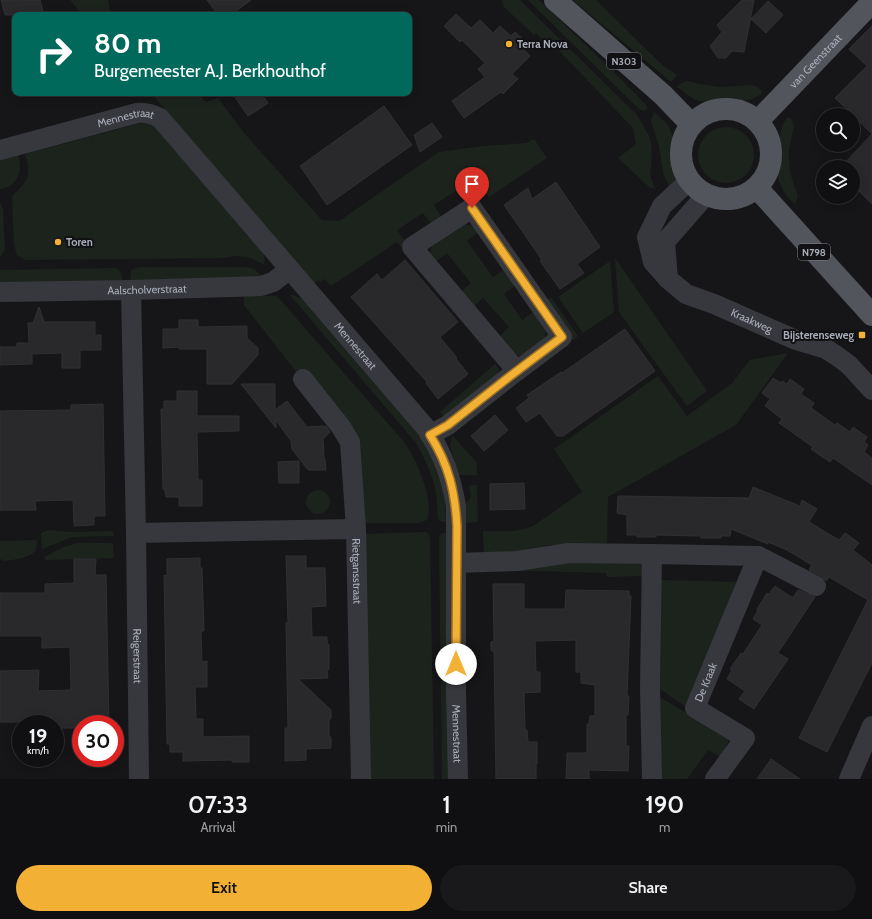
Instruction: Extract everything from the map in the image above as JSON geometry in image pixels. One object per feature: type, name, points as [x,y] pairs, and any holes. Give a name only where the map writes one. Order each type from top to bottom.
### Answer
[{"type":"main road","name":"N303","points":[[555,0],[663,96],[691,124]]},
{"type":"main road","name":"van Geenstraat","points":[[758,121],[872,2]]},
{"type":"main road","points":[[732,108],[746,112],[758,121],[769,136],[772,155],[768,173],[757,188],[741,197],[724,200],[706,195],[689,181],[682,167],[680,152],[683,137],[691,124],[703,114],[716,109],[732,108]]},
{"type":"main road","name":"N798","points":[[757,188],[872,315]]},
{"type":"street","name":"Mennestraat","points":[[0,150],[136,113],[145,112],[160,118],[426,428],[446,464],[456,506],[456,692],[458,779]]},
{"type":"street","name":"Kraakweg","points":[[689,181],[662,206],[647,238],[653,262],[668,279],[686,294],[714,304],[796,340],[826,349],[838,356],[849,365],[872,390]]},
{"type":"street","points":[[668,279],[665,242],[706,195]]},
{"type":"street","points":[[430,435],[448,425],[562,337],[472,208],[412,247],[517,371]]},
{"type":"street","name":"Aalscholverstraat","points":[[0,292],[261,286],[273,282],[290,269]]},
{"type":"street","name":"Reigerstraat","points":[[131,290],[139,779]]},
{"type":"street","name":"Rietgansstraat","points":[[303,379],[341,427],[350,442],[356,529],[361,779]]},
{"type":"street","points":[[136,533],[356,529]]},
{"type":"street","points":[[456,563],[516,561],[569,553],[758,556],[816,586]]},
{"type":"street","points":[[652,554],[650,687],[652,779]]},
{"type":"street","name":"De Kraak","points":[[715,779],[744,738],[695,708],[758,556]]},
{"type":"street","points":[[849,779],[872,726]]},
{"type":"shaded area","points":[[70,0],[108,0],[110,12],[80,12]]},
{"type":"shaded area","points":[[502,0],[520,0],[637,115],[648,134],[651,143],[652,153],[650,175],[655,189],[649,187],[618,158],[636,144],[633,128],[548,39],[545,42],[536,33],[534,35],[503,6]]},
{"type":"shaded area","points":[[528,0],[539,0],[624,82],[646,105],[647,108],[644,111],[639,109]]},
{"type":"shaded area","points":[[573,0],[596,0],[661,64],[677,75],[671,82]]},
{"type":"shaded area","points":[[687,81],[720,87],[752,85],[756,86],[763,92],[754,98],[739,102],[705,102],[696,100],[677,87]]},
{"type":"shaded area","points":[[154,96],[201,96],[206,102],[218,98],[244,133],[322,220],[339,221],[439,152],[484,146],[527,143],[534,139],[547,158],[489,197],[484,191],[468,200],[460,188],[434,205],[442,218],[432,225],[423,213],[397,230],[406,243],[401,247],[397,242],[331,286],[325,279],[320,282],[318,280],[314,284]]},
{"type":"shaded area","points":[[654,112],[668,125],[674,140],[673,160],[679,181],[674,185],[669,186],[663,173],[659,146],[651,121]]},
{"type":"shaded area","points":[[788,117],[792,120],[794,126],[789,149],[789,157],[790,173],[798,196],[795,204],[785,194],[778,179],[780,154],[779,139],[782,126]]},
{"type":"shaded area","points":[[141,123],[149,124],[155,127],[261,249],[264,255],[265,265],[248,257],[235,256],[221,258],[25,260],[17,255],[14,245],[12,198],[26,180],[28,167],[25,154]]},
{"type":"shaded area","points":[[721,127],[731,127],[746,135],[752,144],[754,155],[752,166],[746,175],[731,183],[721,183],[710,178],[703,171],[698,160],[698,150],[703,139],[710,132]]},
{"type":"shaded area","points":[[18,155],[20,166],[18,177],[11,185],[0,189],[0,160]]},
{"type":"shaded area","points":[[0,202],[3,210],[5,250],[0,257]]},
{"type":"shaded area","points":[[461,224],[470,225],[479,232],[467,241],[493,277],[505,269],[516,285],[504,294],[522,320],[534,311],[545,330],[545,340],[523,356],[516,355],[498,338],[509,327],[483,298],[472,308],[460,293],[471,283],[447,253],[433,264],[430,254],[432,246]]},
{"type":"shaded area","points":[[615,258],[707,391],[687,406],[619,312]]},
{"type":"shaded area","points":[[610,261],[614,312],[583,333],[558,297]]},
{"type":"shaded area","points":[[140,267],[246,267],[254,269],[261,275],[256,279],[130,282],[131,270]]},
{"type":"shaded area","points":[[116,268],[121,272],[122,282],[0,284],[0,270]]},
{"type":"shaded area","points":[[290,295],[303,299],[412,425],[435,460],[445,497],[446,522],[440,521],[438,518],[437,496],[431,473],[416,443]]},
{"type":"shaded area","points":[[244,296],[277,296],[404,442],[419,469],[423,480],[429,512],[427,520],[419,523],[363,523],[360,440],[306,374],[301,378],[244,305]]},
{"type":"shaded area","points":[[551,297],[578,336],[573,340],[546,301]]},
{"type":"shaded area","points":[[788,353],[736,425],[608,497],[607,543],[549,545],[508,553],[484,554],[483,531],[515,531],[533,526],[582,492],[554,449],[658,376],[687,416],[732,383],[750,360]]},
{"type":"shaded area","points":[[495,364],[499,369],[498,375],[445,418],[440,412]]},
{"type":"shaded area","points":[[452,435],[477,463],[477,475],[459,475],[450,446]]},
{"type":"shaded area","points":[[469,485],[477,485],[478,522],[465,523],[464,506],[471,497]]},
{"type":"shaded area","points":[[318,490],[326,494],[330,502],[326,510],[318,514],[310,510],[306,502],[310,494]]},
{"type":"shaded area","points":[[48,530],[72,532],[113,531],[114,536],[72,537],[42,549],[41,533]]},
{"type":"shaded area","points":[[428,533],[430,539],[434,779],[368,779],[363,534]]},
{"type":"shaded area","points":[[442,533],[446,533],[450,779],[442,779],[439,537]]},
{"type":"shaded area","points":[[37,540],[36,550],[30,555],[17,559],[0,560],[0,541]]},
{"type":"shaded area","points":[[78,543],[113,543],[114,558],[45,560],[44,557],[64,547]]},
{"type":"shaded area","points":[[566,562],[643,564],[643,576],[607,577],[606,573],[535,571],[485,572],[514,570]]},
{"type":"shaded area","points":[[661,580],[736,582],[688,708],[660,689]]},
{"type":"shaded area","points":[[658,696],[730,739],[720,757],[708,750],[687,779],[660,779]]},
{"type":"building","points":[[1,0],[40,0],[43,12],[12,12],[12,15],[5,15]]},
{"type":"building","points":[[207,0],[251,0],[235,12],[216,12]]},
{"type":"building","points":[[742,0],[754,0],[744,52],[732,51],[726,58],[718,58],[710,46],[722,32],[717,25]]},
{"type":"building","points":[[768,1],[783,15],[766,33],[751,19]]},
{"type":"building","points":[[456,14],[471,28],[480,20],[493,33],[500,26],[511,36],[515,32],[527,43],[522,47],[530,56],[512,74],[518,79],[503,94],[501,92],[464,118],[452,101],[485,77],[478,69],[485,63],[462,40],[460,42],[444,26]]},
{"type":"building","points":[[872,26],[872,134],[860,122],[860,108],[845,108],[835,98],[867,66],[849,49]]},
{"type":"building","points":[[234,96],[263,96],[268,103],[248,116]]},
{"type":"building","points":[[384,106],[412,145],[327,205],[300,166]]},
{"type":"building","points":[[432,123],[442,137],[420,152],[414,135]]},
{"type":"building","points":[[872,134],[872,204],[860,192],[860,160],[848,160],[855,152],[860,152],[860,147]]},
{"type":"building","points":[[556,182],[600,247],[577,264],[584,273],[560,289],[504,205],[528,188],[532,199]]},
{"type":"building","points":[[405,260],[458,322],[440,337],[468,374],[438,399],[426,383],[427,382],[351,297],[377,274],[382,280]]},
{"type":"building","points":[[39,307],[44,322],[95,322],[95,335],[101,335],[101,350],[80,350],[80,368],[62,368],[62,353],[32,354],[32,364],[0,365],[0,347],[17,347],[17,343],[29,343],[28,323],[33,323]]},
{"type":"building","points":[[179,320],[198,320],[198,327],[247,326],[247,338],[258,348],[258,355],[232,384],[207,384],[207,349],[179,349],[179,347],[163,348],[163,329],[179,329]]},
{"type":"building","points":[[625,329],[655,371],[563,436],[557,436],[540,413],[526,422],[516,408],[529,398],[527,395],[561,372],[562,373]]},
{"type":"building","points":[[773,378],[781,383],[782,381],[787,384],[790,379],[804,389],[801,394],[814,403],[811,408],[835,425],[837,423],[850,432],[853,427],[867,437],[864,442],[868,445],[864,452],[872,458],[872,485],[833,458],[830,462],[811,449],[813,447],[779,423],[782,419],[765,406],[770,399],[762,393]]},
{"type":"building","points":[[241,384],[275,384],[275,410],[287,401],[307,427],[326,426],[330,432],[323,439],[326,470],[308,470],[292,449],[291,441],[276,420],[276,428]]},
{"type":"building","points":[[177,391],[197,391],[197,416],[239,416],[239,431],[197,432],[198,480],[202,480],[202,506],[179,506],[179,497],[166,497],[165,490],[163,489],[161,409],[164,409],[164,401],[177,401]]},
{"type":"building","points":[[103,404],[105,516],[94,516],[94,525],[74,526],[73,500],[35,501],[36,510],[0,510],[0,411],[71,410],[71,405]]},
{"type":"building","points":[[495,415],[508,430],[484,451],[471,436]]},
{"type":"building","points":[[299,461],[299,483],[279,483],[278,462]]},
{"type":"building","points":[[524,483],[525,509],[490,510],[490,484]]},
{"type":"building","points":[[753,487],[800,506],[802,500],[817,509],[809,522],[839,540],[845,533],[859,543],[853,550],[872,565],[872,663],[827,752],[799,738],[868,600],[829,577],[826,581],[821,576],[809,570],[812,565],[787,550],[731,529],[730,536],[721,536],[721,538],[656,535],[656,537],[637,537],[637,535],[627,535],[627,515],[617,513],[618,496],[749,498]]},
{"type":"building","points":[[286,556],[306,556],[306,568],[325,568],[326,606],[311,607],[312,637],[327,637],[327,643],[329,645],[329,669],[327,671],[328,678],[298,679],[331,710],[329,735],[331,738],[331,748],[306,749],[306,760],[285,761],[285,728],[288,728],[286,623],[288,623]]},
{"type":"building","points":[[200,558],[200,568],[202,568],[204,631],[201,631],[202,662],[207,661],[207,687],[195,687],[196,719],[203,719],[203,737],[249,736],[249,762],[232,762],[232,760],[183,761],[183,752],[170,752],[170,744],[167,744],[164,575],[167,576],[167,559]]},
{"type":"building","points":[[74,559],[96,559],[95,575],[106,575],[109,715],[72,715],[72,728],[64,728],[64,715],[12,715],[12,722],[0,722],[0,671],[39,670],[38,691],[71,690],[70,647],[42,648],[42,636],[0,636],[0,593],[45,593],[45,584],[74,583]]},
{"type":"building","points":[[493,584],[524,584],[524,609],[565,609],[566,590],[629,591],[629,596],[631,596],[627,696],[629,696],[628,715],[626,715],[626,746],[629,746],[628,771],[589,770],[589,779],[566,779],[567,753],[587,753],[587,724],[589,724],[590,716],[595,716],[595,685],[581,683],[581,672],[576,672],[576,640],[535,641],[536,672],[540,672],[540,692],[524,693],[525,730],[527,730],[528,742],[537,742],[536,779],[496,779],[494,652],[491,650],[491,642],[494,641]]},
{"type":"building","points":[[775,586],[793,598],[798,590],[815,597],[778,653],[788,659],[754,709],[739,699],[745,691],[727,679],[732,670],[730,669],[741,653],[743,654],[762,625],[753,619],[758,610],[757,609],[767,593],[769,594]]},
{"type":"building","points":[[771,759],[800,779],[757,779]]},
{"type":"place","name":"Terra Nova","points":[[509,44]]},
{"type":"place","name":"Toren","points":[[58,242]]},
{"type":"place","name":"Bijsterenseweg","points":[[862,335]]},
{"type":"route","points":[[456,664],[456,506],[446,464],[430,435],[448,425],[562,337],[472,208]]}]
